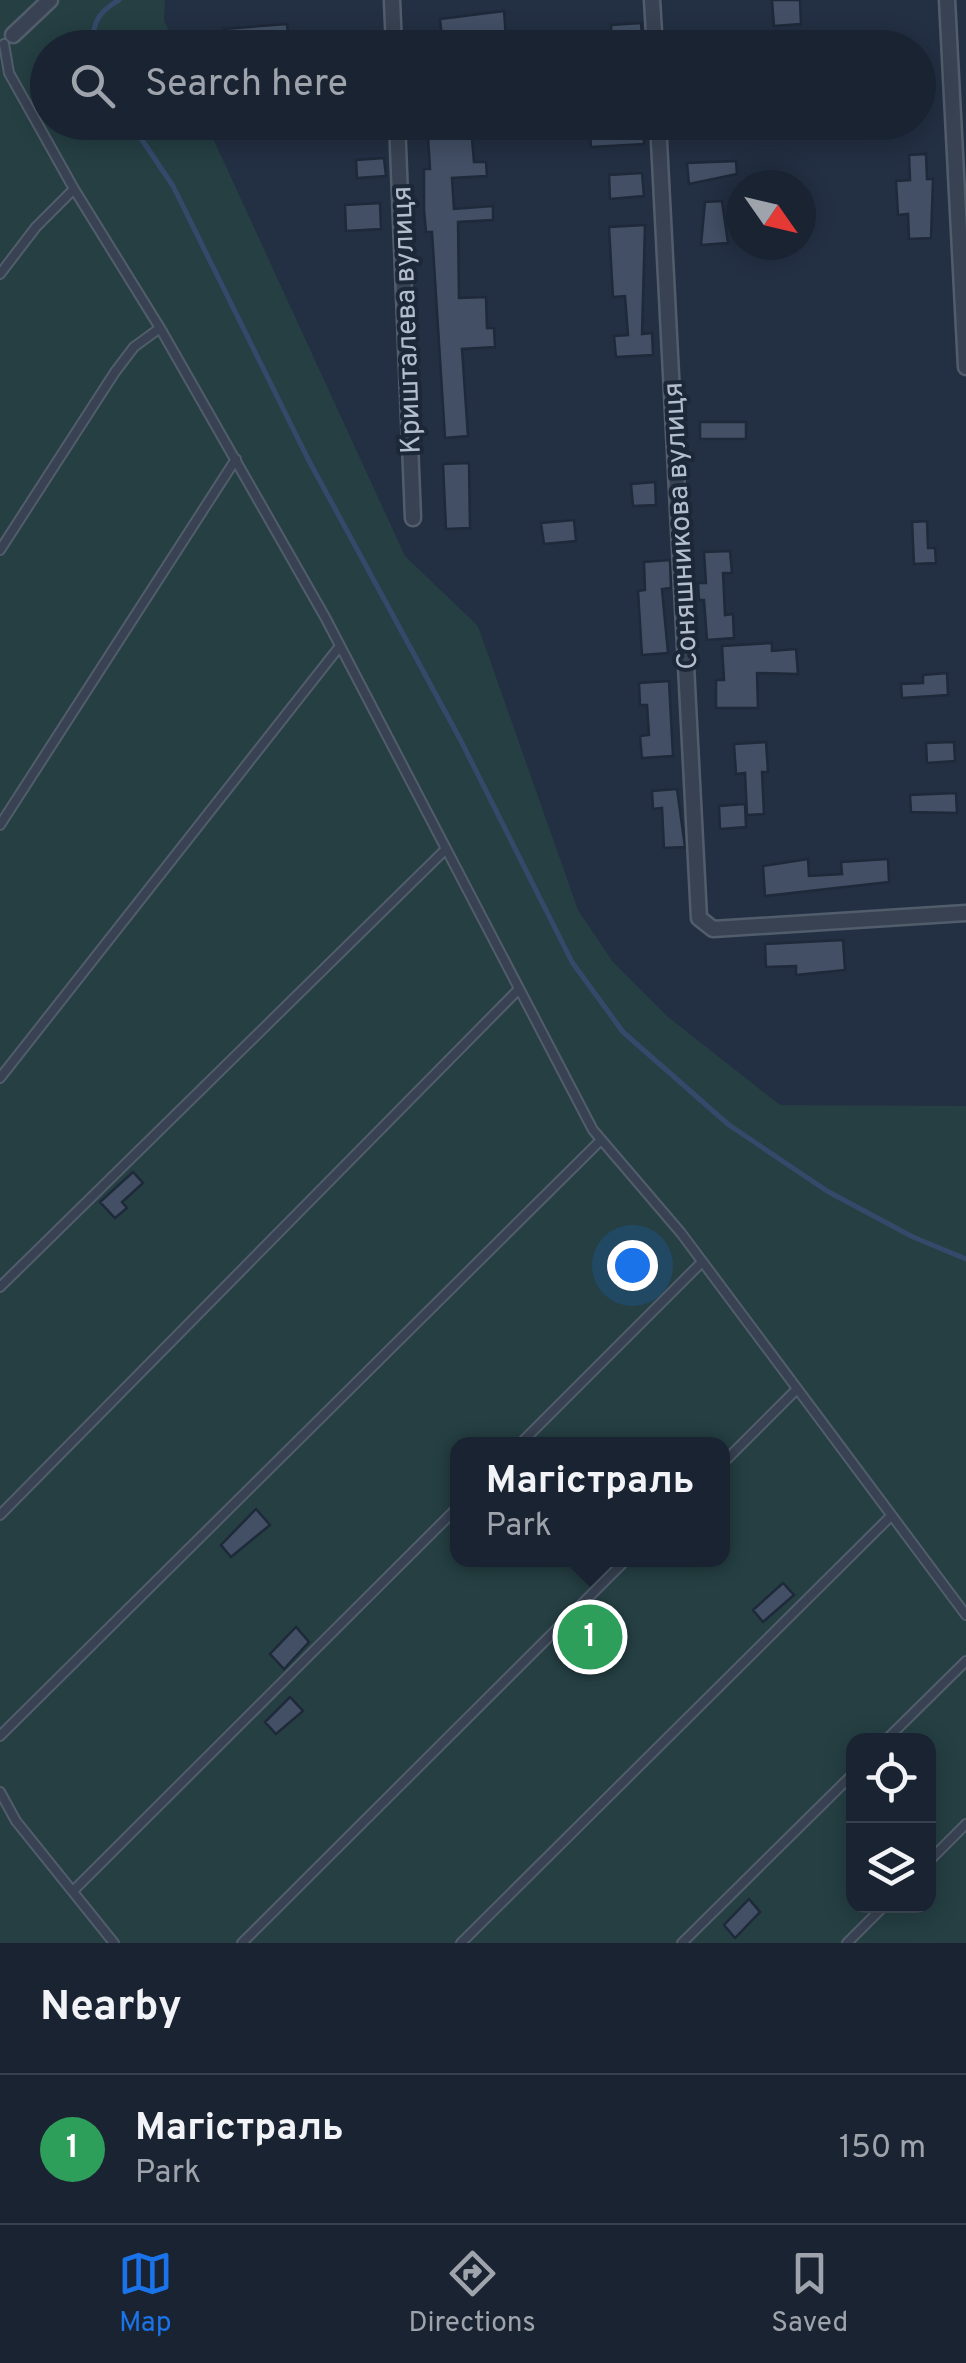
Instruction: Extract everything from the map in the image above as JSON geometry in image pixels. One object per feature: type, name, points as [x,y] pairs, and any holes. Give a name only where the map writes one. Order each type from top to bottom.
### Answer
[{"type":"street","points":[[6,42],[50,0]]},
{"type":"street","points":[[392,0],[393,30]]},
{"type":"street","points":[[652,0],[653,30]]},
{"type":"street","points":[[948,0],[966,367]]},
{"type":"street","name":"Кришталева вулиця","points":[[399,140],[413,518]]},
{"type":"street","name":"Соняшникова вулиця","points":[[659,140],[700,918],[708,927],[966,914]]},
{"type":"lane","points":[[6,42],[10,73],[30,109]]},
{"type":"lane","points":[[47,140],[160,328],[340,646],[518,990],[601,1140],[701,1262],[966,1616]]},
{"type":"lane","points":[[0,274],[74,189]]},
{"type":"lane","points":[[0,550],[115,372],[134,346],[160,328]]},
{"type":"lane","points":[[0,825],[236,460]]},
{"type":"lane","points":[[0,1078],[340,646]]},
{"type":"lane","points":[[0,1287],[446,849]]},
{"type":"lane","points":[[0,1515],[518,990]]},
{"type":"lane","points":[[0,1736],[601,1140]]},
{"type":"lane","points":[[527,1437],[701,1262]]},
{"type":"lane","points":[[730,1456],[797,1389]]},
{"type":"lane","points":[[73,1892],[450,1514]]},
{"type":"lane","points":[[460,1943],[890,1516]]},
{"type":"lane","points":[[242,1943],[619,1567]]},
{"type":"lane","points":[[893,1733],[966,1661]]},
{"type":"lane","points":[[682,1943],[846,1781]]},
{"type":"lane","points":[[0,1792],[16,1820],[114,1943]]},
{"type":"lane","points":[[936,1854],[966,1824]]},
{"type":"lane","points":[[846,1943],[877,1913]]},
{"type":"green space","points":[[0,0],[165,0],[164,20],[168,30],[30,30],[30,140],[214,140],[405,556],[478,626],[578,910],[613,962],[667,1016],[780,1105],[966,1106],[966,1943],[0,1943]]},
{"type":"building","points":[[772,0],[800,0],[801,24],[774,26]]},
{"type":"building","points":[[504,11],[505,30],[441,30],[440,19]]},
{"type":"building","points":[[641,23],[642,30],[611,30],[611,25]]},
{"type":"building","points":[[287,24],[288,30],[224,30]]},
{"type":"building","points":[[428,140],[472,140],[474,162],[486,162],[487,176],[452,178],[454,209],[493,206],[493,220],[458,222],[459,298],[486,297],[487,328],[494,328],[495,347],[462,349],[468,436],[445,438],[432,232],[426,232],[424,209],[424,169],[430,169]]},
{"type":"building","points":[[590,140],[644,140],[644,144],[591,147]]},
{"type":"building","points":[[926,154],[927,179],[933,179],[931,238],[909,239],[908,214],[898,215],[896,181],[910,180],[909,155]]},
{"type":"building","points":[[384,158],[386,176],[357,178],[356,160]]},
{"type":"building","points":[[736,161],[737,170],[726,170],[726,176],[689,184],[687,163]]},
{"type":"building","points":[[642,173],[644,196],[610,199],[609,175]]},
{"type":"building","points":[[722,201],[726,243],[701,245],[705,202]]},
{"type":"building","points":[[380,203],[381,229],[346,231],[345,205]]},
{"type":"building","points":[[645,225],[642,334],[652,333],[653,355],[616,357],[614,336],[628,335],[625,296],[613,297],[609,227]]},
{"type":"building","points":[[700,422],[746,422],[746,439],[700,439]]},
{"type":"building","points":[[469,463],[470,528],[446,529],[443,464]]},
{"type":"building","points":[[655,482],[656,505],[633,506],[631,484]]},
{"type":"building","points":[[574,520],[576,541],[544,544],[541,523]]},
{"type":"building","points":[[927,521],[928,548],[935,548],[936,563],[914,564],[912,522]]},
{"type":"building","points":[[730,551],[732,573],[723,573],[725,615],[733,614],[734,638],[707,640],[704,600],[699,600],[698,583],[706,583],[704,552]]},
{"type":"building","points":[[670,560],[671,588],[662,589],[668,653],[642,655],[638,591],[645,590],[644,562]]},
{"type":"building","points":[[772,643],[772,651],[796,649],[798,674],[757,673],[758,708],[716,708],[716,680],[724,680],[722,646]]},
{"type":"building","points":[[947,673],[948,695],[902,698],[901,684],[923,683],[923,675]]},
{"type":"building","points":[[669,681],[673,756],[642,758],[640,736],[649,735],[647,705],[640,705],[639,683]]},
{"type":"building","points":[[766,742],[768,772],[762,772],[764,814],[747,815],[745,773],[736,774],[734,744]]},
{"type":"building","points":[[954,742],[955,761],[927,763],[926,743]]},
{"type":"building","points":[[677,789],[685,847],[664,848],[662,808],[653,809],[652,791]]},
{"type":"building","points":[[956,793],[957,813],[911,812],[910,795]]},
{"type":"building","points":[[745,804],[746,827],[720,829],[719,806]]},
{"type":"building","points":[[808,859],[809,876],[842,874],[841,862],[888,859],[889,882],[765,896],[763,866]]},
{"type":"building","points":[[843,940],[845,970],[796,975],[796,966],[766,967],[765,944]]},
{"type":"building","points":[[133,1172],[143,1183],[122,1202],[127,1208],[115,1218],[100,1202]]},
{"type":"building","points":[[256,1509],[270,1525],[231,1557],[221,1545]]},
{"type":"building","points":[[783,1583],[794,1595],[763,1622],[753,1610]]},
{"type":"building","points":[[296,1627],[309,1642],[284,1669],[270,1654]]},
{"type":"building","points":[[290,1697],[303,1711],[276,1734],[265,1722]]},
{"type":"building","points":[[749,1899],[760,1912],[735,1938],[724,1925]]},
{"type":"waterway","points":[[95,30],[106,9],[119,0]]},
{"type":"waterway","points":[[142,140],[173,186],[308,459],[460,739],[572,962],[623,1032],[729,1125],[827,1191],[913,1237],[966,1259]]},
{"type":"place","name":"Магістраль","points":[[590,1637]]}]
